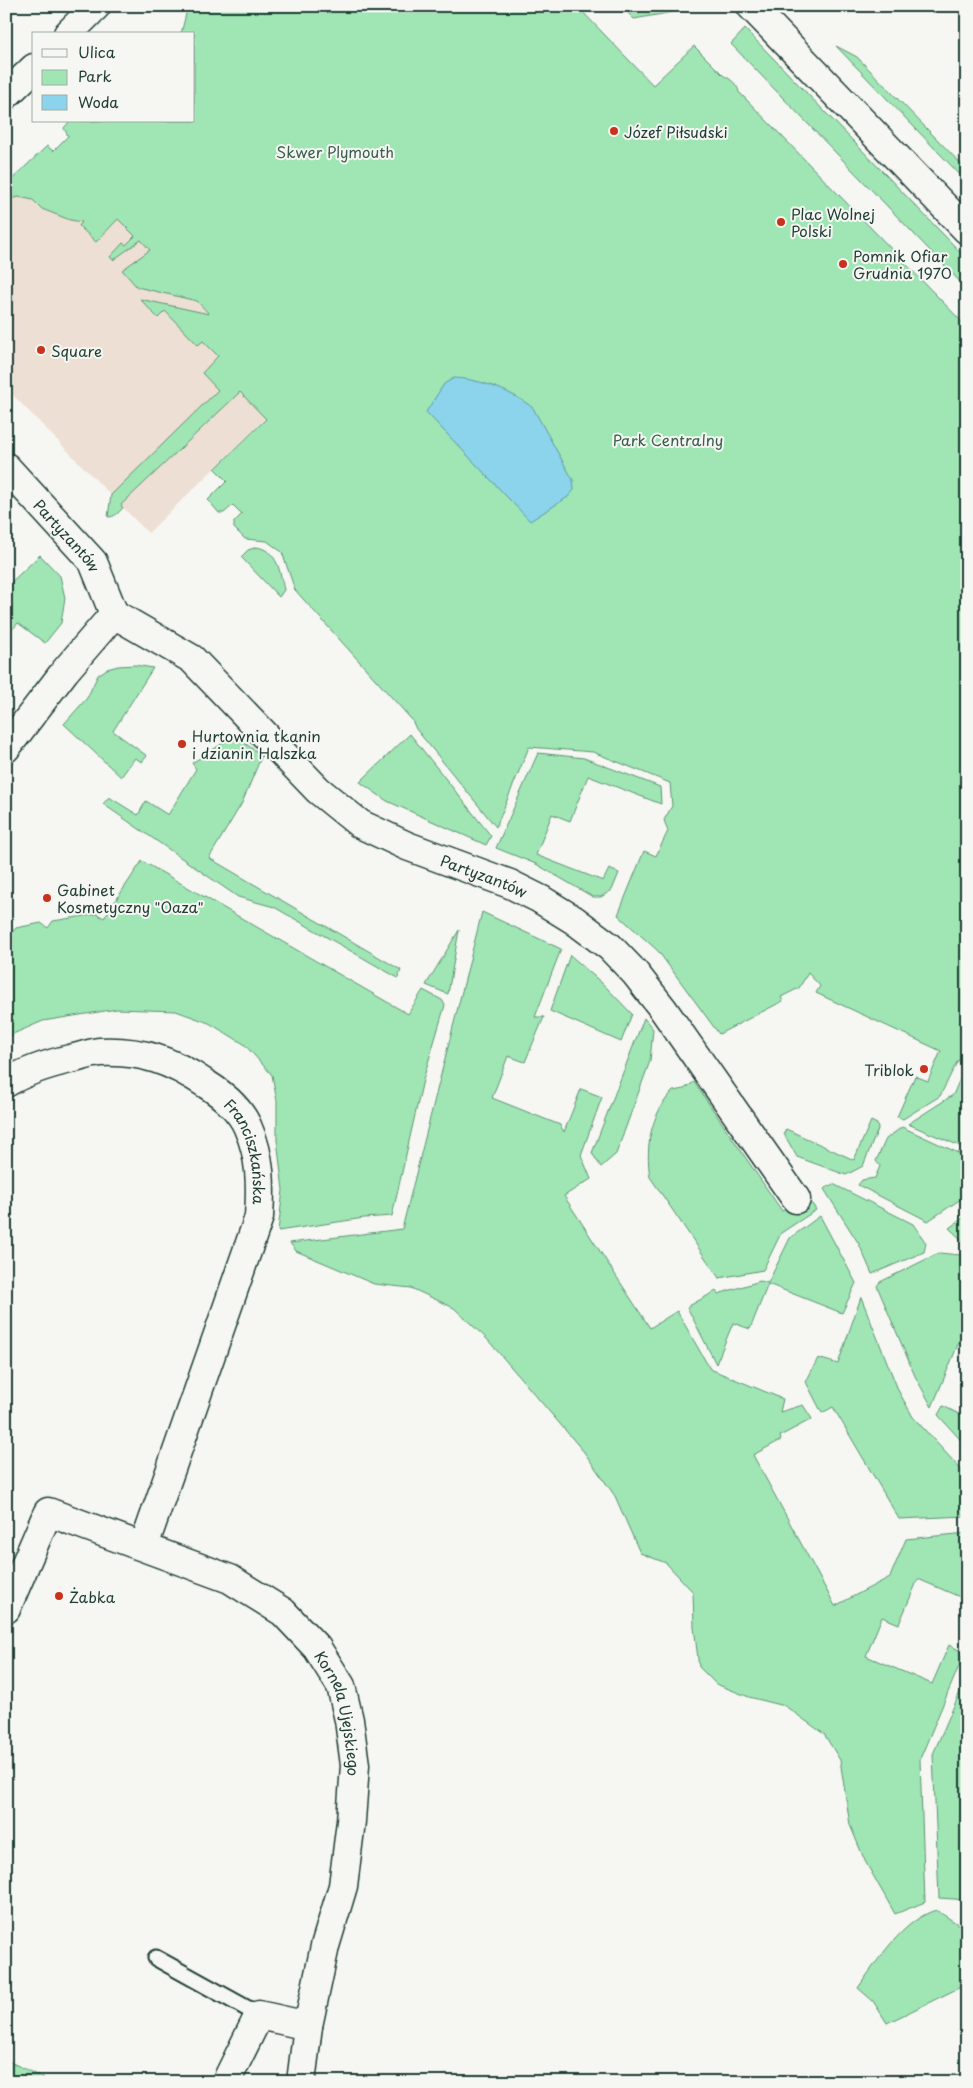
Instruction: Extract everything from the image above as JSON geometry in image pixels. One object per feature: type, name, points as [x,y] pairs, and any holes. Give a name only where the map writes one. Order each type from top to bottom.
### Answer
[{"type":"street","points":[[70,32],[96,6]]},
{"type":"street","points":[[751,6],[967,230]]},
{"type":"street","points":[[6,95],[32,70]]},
{"type":"street","name":"Partyzantów","points":[[6,466],[93,562],[114,614],[192,659],[318,790],[360,824],[407,846],[510,884],[540,899],[574,920],[610,948],[635,973],[663,1009],[796,1199]]},
{"type":"street","points":[[6,748],[65,671],[114,614]]},
{"type":"street","name":"Franciszkańska","points":[[6,1083],[16,1076],[50,1063],[98,1052],[148,1055],[183,1068],[216,1090],[235,1109],[248,1126],[258,1156],[261,1185],[259,1217],[144,1546]]},
{"type":"street","name":"Kornela Ujejskiego","points":[[6,1609],[48,1512],[230,1579],[283,1612],[316,1648],[341,1686],[349,1720],[355,1765],[351,1821],[343,1886],[325,1946],[308,2026],[301,2082]]},
{"type":"street","points":[[226,2082],[259,2015],[308,2026]]},
{"type":"lane","points":[[156,1958],[259,2015]]},
{"type":"shaded area","points":[[19,197],[33,200],[42,209],[70,220],[83,222],[116,212],[212,318],[242,368],[189,441],[239,391],[266,418],[148,533],[6,388],[6,200]]},
{"type":"green space","name":"Park Centralny","points":[[188,6],[577,6],[653,85],[694,46],[724,76],[733,82],[739,92],[967,327],[967,1149],[908,1124],[953,1095],[966,1065],[958,1060],[940,1096],[903,1119],[897,1117],[915,1076],[928,1081],[941,1051],[816,993],[820,986],[808,973],[799,988],[781,997],[783,1001],[719,1034],[658,951],[618,915],[644,851],[656,856],[668,831],[664,820],[672,806],[670,783],[593,752],[529,747],[496,827],[416,729],[412,720],[295,590],[282,552],[267,541],[245,539],[234,528],[234,522],[242,514],[233,505],[224,513],[219,513],[208,500],[227,481],[215,469],[266,419],[240,392],[121,505],[123,508],[120,512],[108,517],[111,495],[218,390],[202,373],[218,356],[203,341],[198,345],[165,311],[158,318],[140,299],[209,314],[197,301],[137,287],[122,270],[150,250],[141,240],[113,260],[110,257],[123,243],[126,245],[135,236],[118,219],[96,242],[79,226],[82,222],[70,220],[42,209],[33,200],[19,197],[6,200],[6,185],[47,146],[53,151],[68,136],[64,128],[69,122],[195,122],[195,32],[182,32]]},
{"type":"green space","points":[[621,6],[674,6],[679,11],[634,19]]},
{"type":"green space","points":[[745,29],[967,259],[967,289],[731,44]]},
{"type":"green space","points":[[836,46],[857,57],[967,170],[967,182]]},
{"type":"green space","points":[[257,547],[270,553],[277,563],[284,590],[279,597],[241,557],[248,550]]},
{"type":"green space","points":[[40,555],[60,576],[65,598],[61,623],[45,643],[18,623],[6,637],[6,587]]},
{"type":"green space","points":[[135,665],[153,668],[113,731],[147,756],[142,762],[135,758],[121,777],[64,724],[87,698],[98,675],[107,669],[118,666]]},
{"type":"green space","points":[[410,734],[491,836],[486,845],[387,801],[360,782]]},
{"type":"green space","points":[[234,736],[262,755],[242,803],[209,858],[401,970],[398,978],[274,907],[238,897],[103,804],[109,797],[138,815],[146,801],[168,815],[196,769],[192,763]]},
{"type":"green space","points":[[538,753],[584,758],[660,787],[661,804],[588,776],[570,821],[552,814],[536,855],[603,881],[609,869],[619,873],[612,890],[601,897],[593,897],[536,864],[496,848]]},
{"type":"green space","points":[[142,861],[408,1014],[423,990],[442,1000],[445,1005],[423,1080],[392,1216],[364,1218],[278,1231],[283,1190],[277,1140],[277,1101],[272,1075],[244,1044],[209,1023],[176,1011],[117,1009],[43,1021],[13,1034],[6,1043],[6,938],[16,928],[41,923],[48,928],[53,921],[97,914],[104,918]]},
{"type":"green space","points":[[482,912],[561,949],[535,1017],[544,1017],[525,1062],[508,1056],[492,1098],[560,1125],[564,1132],[581,1089],[602,1097],[581,1155],[591,1179],[564,1196],[650,1328],[677,1311],[710,1369],[783,1399],[780,1412],[803,1405],[812,1419],[780,1436],[781,1440],[753,1455],[835,1606],[890,1577],[906,1539],[967,1533],[967,1600],[918,1579],[899,1624],[882,1617],[866,1656],[932,1684],[949,1645],[959,1650],[962,1659],[920,1759],[925,1902],[895,1914],[865,1861],[850,1825],[840,1760],[824,1734],[785,1706],[749,1697],[716,1684],[699,1667],[694,1627],[693,1592],[666,1563],[640,1553],[615,1496],[584,1452],[487,1339],[454,1308],[411,1288],[374,1284],[296,1251],[290,1243],[402,1229]]},
{"type":"green space","points":[[459,930],[448,994],[426,985]]},
{"type":"green space","points":[[570,955],[604,985],[632,1014],[621,1042],[550,1011]]},
{"type":"green space","points":[[644,1018],[653,1029],[650,1061],[616,1154],[601,1167],[592,1153]]},
{"type":"green space","points":[[694,1082],[782,1211],[808,1197],[816,1210],[781,1233],[763,1270],[719,1278],[650,1177],[649,1142],[659,1110],[673,1091],[684,1089]]},
{"type":"green space","points":[[871,1121],[877,1124],[878,1129],[863,1166],[846,1175],[797,1157],[784,1134],[786,1129],[854,1160]]},
{"type":"green space","points":[[902,1127],[967,1157],[967,1195],[928,1221],[858,1185],[862,1180],[875,1178],[880,1166],[876,1161],[886,1139]]},
{"type":"green space","points":[[833,1184],[913,1224],[926,1243],[924,1252],[872,1274],[859,1244],[824,1189]]},
{"type":"green space","points":[[967,1215],[967,1245],[949,1228]]},
{"type":"green space","points":[[820,1216],[856,1283],[842,1313],[768,1284],[750,1329],[733,1323],[716,1364],[687,1307],[716,1291],[718,1294],[760,1281],[768,1283],[790,1238]]},
{"type":"green space","points":[[939,1253],[960,1255],[967,1259],[967,1323],[932,1407],[915,1376],[877,1286],[880,1282]]},
{"type":"green space","points":[[861,1297],[899,1392],[913,1417],[967,1476],[967,1516],[899,1519],[833,1407],[822,1413],[806,1382],[818,1358],[838,1364]]},
{"type":"green space","points":[[943,1406],[967,1418],[967,1447],[938,1415]]},
{"type":"green space","points":[[967,1676],[967,1900],[939,1898],[933,1754]]},
{"type":"green space","points":[[936,1910],[967,1930],[967,1984],[887,2023],[873,2001],[858,1988],[882,1954],[902,1932],[924,1915]]},
{"type":"green space","points":[[6,2060],[52,2082],[6,2082]]},
{"type":"water","points":[[454,378],[496,387],[533,408],[573,480],[574,490],[568,497],[530,521],[426,412],[444,384]]},
{"type":"place","name":"Józef Piłsudski","points":[[614,131]]},
{"type":"place","name":"Plac Wolnej Polski","points":[[781,222]]},
{"type":"place","name":"Pomnik Ofiar Grudnia 1970","points":[[843,264]]},
{"type":"place","name":"Square","points":[[41,350]]},
{"type":"place","name":"Hurtownia tkanin i dzianin Halszka","points":[[182,744]]},
{"type":"place","name":"Gabinet Kosmetyczny \"Oaza\"","points":[[47,898]]},
{"type":"place","name":"Triblok","points":[[924,1069]]},
{"type":"place","name":"Żabka","points":[[59,1596]]},
{"type":"park label","name":"Skwer Plymouth","points":[[335,151]]}]
